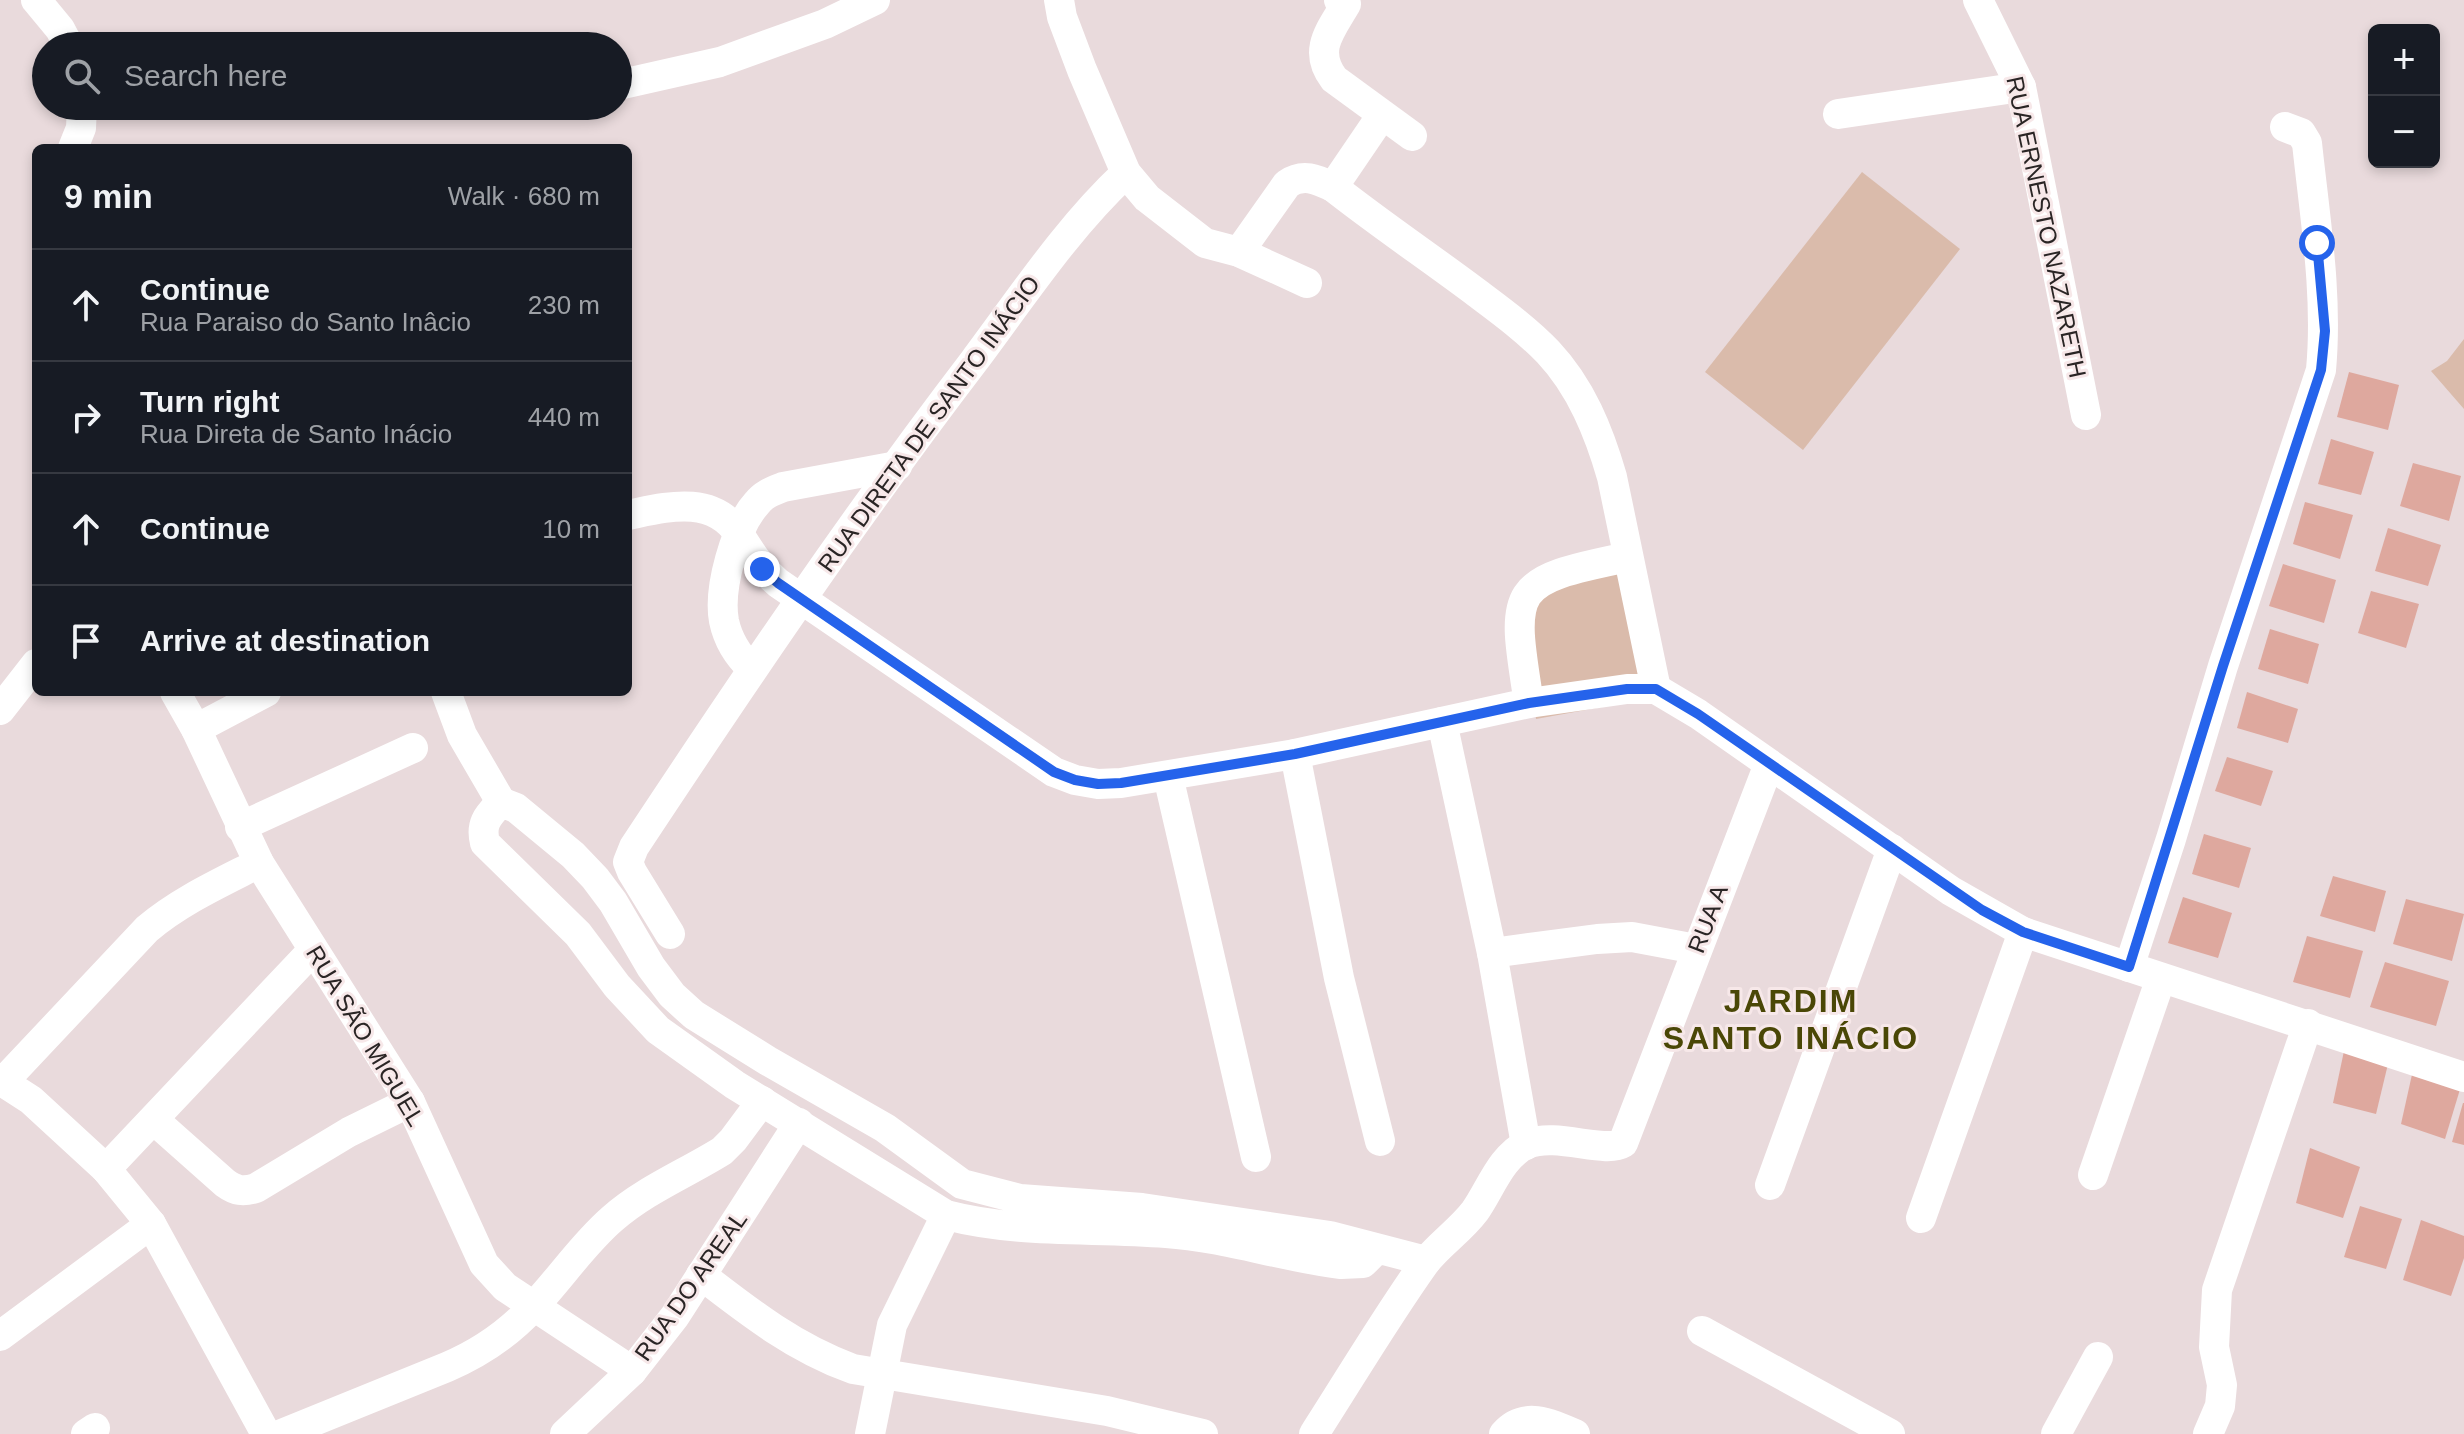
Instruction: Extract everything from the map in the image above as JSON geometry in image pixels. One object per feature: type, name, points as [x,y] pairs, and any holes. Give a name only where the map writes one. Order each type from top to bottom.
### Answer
[{"type":"street","points":[[36,0],[62,32]]},
{"type":"street","points":[[632,82],[720,62],[825,24],[875,0]]},
{"type":"street","points":[[1059,0],[1082,70],[1126,173],[1147,198],[1205,243],[1239,252],[1307,283]]},
{"type":"street","name":"RUA ERNESTO NAZARETH","points":[[1978,0],[2021,87],[2086,415]]},
{"type":"street","points":[[1344,1],[1325,41],[1323,57],[1326,68],[1334,79],[1412,136]]},
{"type":"street","points":[[1838,114],[2021,87]]},
{"type":"street","points":[[1333,187],[1382,115]]},
{"type":"street","points":[[75,144],[81,120]]},
{"type":"street","points":[[2129,967],[2223,666],[2321,370],[2325,331],[2323,298],[2307,143],[2301,133],[2285,127]]},
{"type":"street","name":"RUA DIRETA DE SANTO INÁCIO","points":[[1126,173],[1103,194],[1064,241],[802,599],[1054,772],[1098,784],[1168,776],[1295,754],[1529,703],[1594,692],[1656,689]]},
{"type":"street","points":[[1239,252],[1287,184],[1303,177],[1314,178],[1333,187],[1513,321],[1548,352],[1584,403],[1603,445],[1656,689],[1698,714],[1951,891],[2023,932],[2464,1077]]},
{"type":"street","points":[[752,669],[737,655],[724,623],[723,601],[739,534],[756,503],[767,493],[783,487],[897,466]]},
{"type":"street","points":[[632,514],[672,506],[695,506],[720,515],[739,534],[762,569],[802,599],[630,854],[628,862],[632,872],[670,934]]},
{"type":"street","points":[[1529,703],[1518,634],[1526,594],[1540,581],[1562,571],[1628,557]]},
{"type":"street","points":[[0,710],[32,669]]},
{"type":"street","name":"RUA SÃO MIGUEL","points":[[177,696],[259,863],[410,1102],[484,1264],[505,1287],[632,1371]]},
{"type":"street","points":[[196,729],[258,696]]},
{"type":"street","points":[[447,696],[476,760],[501,802],[516,808],[573,855],[595,878],[672,995],[694,1015],[885,1128],[940,1171],[962,1184],[1020,1199],[1142,1208],[1330,1236],[1426,1261]]},
{"type":"street","points":[[1314,1434],[1426,1261],[1472,1215],[1507,1161],[1526,1145],[1492,953],[1442,722]]},
{"type":"street","points":[[240,827],[413,748]]},
{"type":"street","points":[[1295,754],[1339,978],[1380,1141]]},
{"type":"street","name":"RUA A","points":[[1526,1145],[1538,1141],[1567,1140],[1616,1147],[1628,1136],[1696,949],[1769,764]]},
{"type":"street","points":[[1168,776],[1256,1157]]},
{"type":"street","points":[[501,802],[482,826],[485,843],[578,934],[650,1023],[694,1057],[946,1215],[1016,1229],[1169,1233],[1352,1265],[1363,1263],[1377,1249]]},
{"type":"street","points":[[1770,1185],[1892,849]]},
{"type":"street","points":[[259,863],[166,913],[147,929],[2,1081],[31,1100],[106,1169],[151,1224],[266,1434]]},
{"type":"street","points":[[1921,1218],[2023,932]]},
{"type":"street","points":[[1492,953],[1632,937],[1696,949]]},
{"type":"street","points":[[106,1169],[313,950]]},
{"type":"street","points":[[2093,1175],[2161,978]]},
{"type":"street","points":[[2208,1434],[2220,1406],[2222,1385],[2214,1347],[2213,1323],[2223,1268],[2308,1024]]},
{"type":"street","points":[[282,1434],[469,1358],[516,1324],[609,1222],[635,1200],[722,1151],[762,1101]]},
{"type":"street","points":[[154,1120],[235,1190],[246,1191],[349,1132],[410,1102]]},
{"type":"street","name":"RUA DO AREAL","points":[[565,1434],[632,1371],[675,1316],[799,1123]]},
{"type":"street","points":[[870,1434],[892,1325],[946,1215]]},
{"type":"street","points":[[0,1336],[151,1224]]},
{"type":"street","points":[[701,1275],[754,1316],[800,1346],[853,1369],[1107,1411],[1173,1430],[1203,1434]]},
{"type":"street","points":[[1702,1331],[1890,1434]]},
{"type":"street","points":[[2056,1434],[2098,1357]]},
{"type":"street","points":[[1504,1434],[1513,1424],[1532,1421],[1575,1434]]},
{"type":"shaded area","points":[[1862,172],[1960,249],[1803,450],[1705,372]]},
{"type":"shaded area","points":[[2464,339],[2464,409],[2431,371],[2447,361]]},
{"type":"shaded area","points":[[1632,562],[1652,698],[1536,719],[1524,635],[1532,597]]},
{"type":"building","points":[[2349,372],[2399,385],[2388,430],[2337,417]]},
{"type":"building","points":[[2331,439],[2374,452],[2361,495],[2318,484]]},
{"type":"building","points":[[2413,463],[2461,476],[2449,521],[2400,506]]},
{"type":"building","points":[[2305,502],[2353,515],[2340,559],[2293,544]]},
{"type":"building","points":[[2388,528],[2441,545],[2428,586],[2375,571]]},
{"type":"building","points":[[2283,564],[2336,580],[2324,623],[2269,606]]},
{"type":"building","points":[[2371,591],[2419,604],[2406,648],[2358,633]]},
{"type":"building","points":[[2270,629],[2319,644],[2308,684],[2258,669]]},
{"type":"building","points":[[2247,692],[2298,709],[2288,743],[2237,728]]},
{"type":"building","points":[[2227,757],[2273,771],[2261,806],[2215,791]]},
{"type":"building","points":[[2204,834],[2251,848],[2239,888],[2192,874]]},
{"type":"building","points":[[2333,876],[2386,891],[2375,932],[2320,916]]},
{"type":"building","points":[[2183,897],[2232,913],[2218,958],[2168,943]]},
{"type":"building","points":[[2406,899],[2464,914],[2452,961],[2393,944]]},
{"type":"building","points":[[2307,936],[2363,951],[2350,998],[2293,982]]},
{"type":"building","points":[[2385,962],[2449,981],[2436,1026],[2370,1007]]},
{"type":"building","points":[[2344,1051],[2388,1064],[2376,1114],[2333,1103]]},
{"type":"building","points":[[2413,1070],[2461,1086],[2445,1139],[2401,1124]]},
{"type":"building","points":[[2464,1103],[2464,1145],[2452,1142]]},
{"type":"building","points":[[2310,1148],[2360,1167],[2343,1218],[2296,1203]]},
{"type":"building","points":[[2360,1206],[2402,1219],[2386,1269],[2344,1257]]},
{"type":"building","points":[[2421,1220],[2464,1236],[2464,1258],[2451,1296],[2403,1280]]},
{"type":"district","name":"JARDIM SANTO INÁCIO","points":[[1791,1020]]},
{"type":"route","points":[[762,569],[1054,772],[1098,784],[1168,776],[1295,754],[1529,703],[1594,692],[1656,689],[1698,714],[1982,910],[2023,932],[2129,967],[2223,666],[2321,370],[2325,331],[2317,243]]}]
